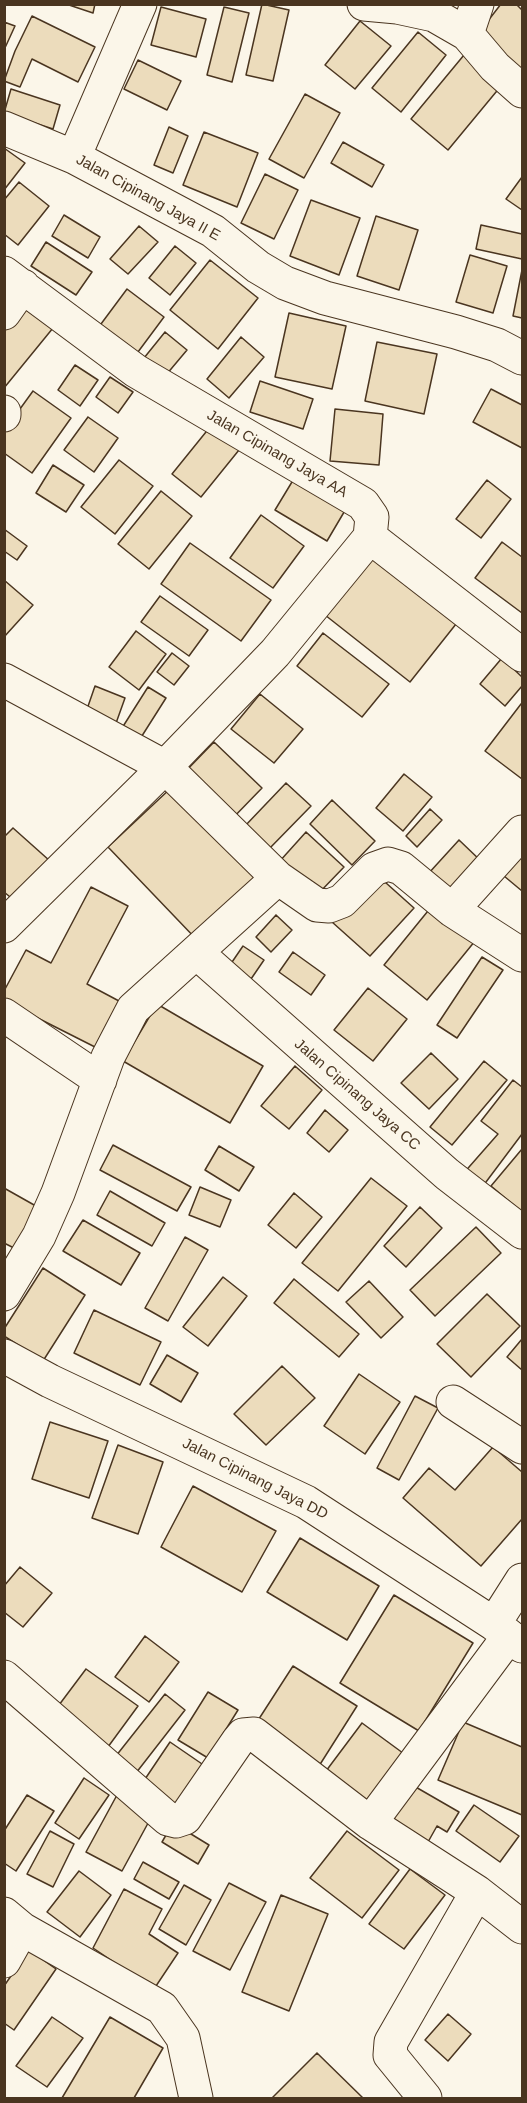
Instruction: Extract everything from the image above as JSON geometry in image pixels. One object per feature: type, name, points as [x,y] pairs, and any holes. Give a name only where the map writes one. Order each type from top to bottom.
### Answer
[{"type":"street","points":[[74,158],[140,4]]},
{"type":"street","points":[[364,4],[472,19],[495,67],[522,91]]},
{"type":"street","name":"Jalan Cipinang Jaya II E","points":[[5,130],[74,158],[213,231],[258,267],[285,283],[325,298],[456,332],[497,345],[522,358]]},
{"type":"street","points":[[4,313],[14,280]]},
{"type":"street","name":"Jalan Cipinang Jaya AA","points":[[14,280],[136,371],[363,504],[372,517],[370,537]]},
{"type":"street","points":[[4,926],[165,768],[275,652],[370,537],[522,655]]},
{"type":"street","points":[[4,680],[165,768],[278,878],[317,905],[329,906],[342,901],[374,869],[388,864],[401,868],[452,910],[522,955]]},
{"type":"street","points":[[452,910],[522,832]]},
{"type":"street","points":[[4,1294],[48,1215],[108,1057],[133,1009],[278,878]]},
{"type":"street","name":"Jalan Cipinang Jaya CC","points":[[197,952],[447,1174],[522,1232]]},
{"type":"street","points":[[4,1015],[100,1080]]},
{"type":"street","name":"Jalan Cipinang Jaya DD","points":[[4,1356],[50,1381],[306,1502],[508,1635]]},
{"type":"street","points":[[453,1402],[522,1447]]},
{"type":"street","points":[[370,1823],[508,1635],[522,1580]]},
{"type":"street","points":[[4,1677],[168,1819],[180,1821],[185,1818],[238,1741],[243,1735],[254,1734],[370,1823],[477,1892],[522,1927]]},
{"type":"street","points":[[425,2098],[390,2055],[391,2042],[477,1892]]},
{"type":"street","points":[[4,1961],[14,1922],[162,2008],[183,2038],[196,2098]]},
{"type":"building","points":[[66,4],[95,4],[93,13]]},
{"type":"building","points":[[262,4],[289,10],[273,81],[246,75]]},
{"type":"building","points":[[501,4],[516,4],[522,10],[522,70],[477,35]]},
{"type":"building","points":[[161,7],[206,19],[196,57],[151,45]]},
{"type":"building","points":[[224,7],[249,13],[232,82],[207,75]]},
{"type":"building","points":[[32,16],[95,47],[78,82],[32,59],[20,87],[4,81]]},
{"type":"building","points":[[360,21],[391,46],[355,89],[325,65]]},
{"type":"building","points":[[4,22],[15,26],[4,50]]},
{"type":"building","points":[[418,32],[446,55],[401,112],[372,88]]},
{"type":"building","points":[[464,55],[501,86],[448,150],[411,119]]},
{"type":"building","points":[[138,60],[181,81],[167,110],[124,89]]},
{"type":"building","points":[[11,89],[60,105],[53,129],[4,113]]},
{"type":"building","points":[[305,94],[340,113],[304,178],[269,159]]},
{"type":"building","points":[[169,127],[188,136],[173,173],[154,165]]},
{"type":"building","points":[[204,132],[258,153],[237,207],[183,185]]},
{"type":"building","points":[[343,142],[384,165],[372,187],[331,163]]},
{"type":"building","points":[[4,148],[25,163],[4,190]]},
{"type":"building","points":[[265,174],[298,190],[274,239],[241,223]]},
{"type":"building","points":[[522,177],[522,210],[506,199]]},
{"type":"building","points":[[19,182],[49,206],[18,245],[4,234],[4,200]]},
{"type":"building","points":[[311,200],[360,218],[339,275],[290,256]]},
{"type":"building","points":[[64,215],[100,237],[88,258],[52,236]]},
{"type":"building","points":[[376,216],[418,230],[399,290],[357,276]]},
{"type":"building","points":[[481,225],[522,234],[522,259],[476,249]]},
{"type":"building","points":[[139,226],[158,242],[128,274],[110,259]]},
{"type":"building","points":[[46,242],[92,272],[76,295],[31,266]]},
{"type":"building","points":[[175,246],[196,263],[170,295],[149,278]]},
{"type":"building","points":[[470,255],[507,266],[493,313],[456,302]]},
{"type":"building","points":[[210,260],[258,298],[218,349],[170,310]]},
{"type":"building","points":[[522,270],[522,318],[513,316]]},
{"type":"building","points":[[127,289],[164,317],[135,356],[98,328]]},
{"type":"building","points":[[24,306],[53,328],[4,388],[4,330]]},
{"type":"building","points":[[289,313],[346,326],[332,389],[275,377]]},
{"type":"building","points":[[165,332],[187,350],[166,375],[144,358]]},
{"type":"building","points":[[241,337],[264,357],[229,398],[207,379]]},
{"type":"building","points":[[377,342],[437,354],[424,414],[365,401]]},
{"type":"building","points":[[75,365],[98,380],[80,406],[58,390]]},
{"type":"building","points":[[110,377],[133,392],[118,413],[96,397]]},
{"type":"building","points":[[260,381],[313,399],[303,429],[250,412]]},
{"type":"building","points":[[491,389],[522,405],[522,448],[473,422]]},
{"type":"building","points":[[33,391],[71,418],[32,473],[4,453],[4,431]]},
{"type":"building","points":[[335,409],[383,414],[379,465],[330,461]]},
{"type":"building","points":[[88,417],[118,438],[94,472],[64,450]]},
{"type":"building","points":[[210,427],[239,450],[201,497],[172,474]]},
{"type":"building","points":[[119,460],[153,486],[115,534],[81,507]]},
{"type":"building","points":[[53,465],[84,485],[66,512],[36,493]]},
{"type":"building","points":[[298,472],[350,502],[327,541],[275,510]]},
{"type":"building","points":[[487,480],[511,499],[481,538],[456,519]]},
{"type":"building","points":[[161,491],[192,516],[149,569],[118,544]]},
{"type":"building","points":[[261,515],[304,546],[273,588],[230,558]]},
{"type":"building","points":[[4,529],[27,546],[17,560],[4,551]]},
{"type":"building","points":[[502,542],[522,557],[522,613],[475,578]]},
{"type":"building","points":[[190,543],[271,600],[241,641],[161,584]]},
{"type":"building","points":[[375,552],[460,619],[410,682],[325,615]]},
{"type":"building","points":[[4,580],[33,605],[4,637]]},
{"type":"building","points":[[160,596],[208,630],[189,656],[141,622]]},
{"type":"building","points":[[136,631],[166,654],[139,690],[109,667]]},
{"type":"building","points":[[323,633],[389,684],[362,717],[297,666]]},
{"type":"building","points":[[172,653],[189,666],[174,685],[157,672]]},
{"type":"building","points":[[502,658],[522,677],[522,686],[505,706],[480,684]]},
{"type":"building","points":[[95,686],[125,698],[115,726],[85,715]]},
{"type":"building","points":[[148,687],[166,698],[140,739],[122,728]]},
{"type":"building","points":[[260,694],[303,729],[274,763],[231,729]]},
{"type":"building","points":[[522,705],[522,779],[485,751]]},
{"type":"building","points":[[214,742],[262,788],[229,822],[181,776]]},
{"type":"building","points":[[404,774],[432,797],[403,831],[376,808]]},
{"type":"building","points":[[286,783],[311,806],[268,850],[244,827]]},
{"type":"building","points":[[172,787],[262,881],[198,941],[108,847]]},
{"type":"building","points":[[332,800],[375,841],[352,865],[310,824]]},
{"type":"building","points":[[430,809],[442,820],[417,847],[406,836]]},
{"type":"building","points":[[13,828],[50,861],[15,901],[4,892],[4,837]]},
{"type":"building","points":[[306,832],[344,867],[316,896],[279,862]]},
{"type":"building","points":[[459,840],[482,862],[452,895],[428,874]]},
{"type":"building","points":[[522,854],[522,891],[498,871]]},
{"type":"building","points":[[376,874],[414,908],[370,956],[332,922]]},
{"type":"building","points":[[91,887],[128,906],[87,984],[119,1001],[95,1047],[4,1001],[4,991],[26,950],[51,963]]},
{"type":"building","points":[[432,906],[475,941],[427,1000],[384,965]]},
{"type":"building","points":[[276,915],[292,930],[271,952],[256,937]]},
{"type":"building","points":[[243,946],[264,960],[251,979],[230,965]]},
{"type":"building","points":[[293,952],[325,975],[311,995],[279,972]]},
{"type":"building","points":[[482,957],[503,970],[457,1038],[437,1025]]},
{"type":"building","points":[[368,988],[407,1019],[373,1061],[334,1030]]},
{"type":"building","points":[[157,1004],[263,1066],[230,1123],[123,1061]]},
{"type":"building","points":[[431,1053],[458,1079],[429,1109],[401,1083]]},
{"type":"building","points":[[484,1061],[507,1080],[452,1145],[430,1127]]},
{"type":"building","points":[[295,1066],[322,1090],[289,1129],[261,1106]]},
{"type":"building","points":[[513,1080],[522,1087],[522,1134],[480,1190],[462,1175],[498,1134],[481,1121]]},
{"type":"building","points":[[325,1110],[348,1130],[329,1152],[307,1133]]},
{"type":"building","points":[[113,1145],[191,1187],[177,1211],[100,1170]]},
{"type":"building","points":[[219,1146],[254,1167],[239,1191],[205,1170]]},
{"type":"building","points":[[522,1149],[522,1212],[491,1186]]},
{"type":"building","points":[[371,1178],[407,1206],[338,1291],[302,1263]]},
{"type":"building","points":[[200,1187],[231,1200],[220,1227],[189,1215]]},
{"type":"building","points":[[4,1188],[43,1210],[20,1251],[4,1243]]},
{"type":"building","points":[[110,1191],[165,1223],[152,1246],[97,1215]]},
{"type":"building","points":[[294,1193],[322,1217],[296,1248],[268,1225]]},
{"type":"building","points":[[420,1207],[442,1228],[406,1267],[384,1246]]},
{"type":"building","points":[[83,1220],[140,1253],[121,1285],[63,1251]]},
{"type":"building","points":[[476,1227],[501,1253],[435,1316],[410,1290]]},
{"type":"building","points":[[185,1237],[208,1250],[168,1321],[145,1308]]},
{"type":"building","points":[[43,1268],[85,1295],[43,1361],[4,1336],[4,1329]]},
{"type":"building","points":[[223,1277],[247,1296],[208,1346],[183,1327]]},
{"type":"building","points":[[294,1279],[359,1334],[339,1357],[274,1303]]},
{"type":"building","points":[[369,1281],[403,1317],[381,1338],[346,1302]]},
{"type":"building","points":[[487,1294],[520,1326],[471,1377],[437,1344]]},
{"type":"building","points":[[94,1310],[161,1342],[140,1385],[74,1353]]},
{"type":"building","points":[[522,1339],[522,1370],[507,1357]]},
{"type":"building","points":[[167,1355],[198,1373],[181,1402],[150,1384]]},
{"type":"building","points":[[282,1366],[315,1398],[266,1445],[234,1414]]},
{"type":"building","points":[[359,1374],[400,1402],[365,1454],[324,1426]]},
{"type":"building","points":[[415,1396],[438,1408],[399,1480],[377,1468]]},
{"type":"building","points":[[50,1422],[108,1441],[89,1498],[32,1479]]},
{"type":"building","points":[[118,1445],[163,1462],[138,1534],[92,1518]]},
{"type":"building","points":[[493,1447],[522,1472],[522,1519],[481,1566],[403,1498],[429,1468],[455,1490]]},
{"type":"building","points":[[193,1486],[276,1531],[242,1592],[161,1547]]},
{"type":"building","points":[[300,1538],[379,1586],[347,1640],[267,1592]]},
{"type":"building","points":[[20,1567],[52,1593],[23,1627],[4,1612],[4,1586]]},
{"type":"building","points":[[394,1595],[473,1643],[419,1731],[340,1683]]},
{"type":"building","points":[[145,1636],[179,1662],[149,1702],[115,1677]]},
{"type":"building","points":[[293,1666],[357,1706],[319,1766],[255,1725]]},
{"type":"building","points":[[86,1669],[138,1706],[105,1751],[53,1713]]},
{"type":"building","points":[[208,1692],[238,1710],[208,1758],[178,1740]]},
{"type":"building","points":[[165,1694],[185,1710],[129,1782],[108,1766]]},
{"type":"building","points":[[463,1722],[522,1747],[522,1815],[438,1780]]},
{"type":"building","points":[[362,1723],[407,1756],[368,1808],[323,1775]]},
{"type":"building","points":[[170,1742],[205,1766],[173,1811],[139,1788]]},
{"type":"building","points":[[84,1778],[109,1795],[79,1839],[55,1823]]},
{"type":"building","points":[[407,1782],[459,1812],[447,1832],[437,1826],[428,1842],[385,1817]]},
{"type":"building","points":[[27,1795],[54,1811],[16,1871],[4,1863],[4,1831]]},
{"type":"building","points":[[117,1795],[153,1814],[122,1871],[86,1852]]},
{"type":"building","points":[[474,1805],[519,1836],[500,1862],[456,1831]]},
{"type":"building","points":[[173,1823],[209,1845],[198,1864],[162,1842]]},
{"type":"building","points":[[50,1831],[74,1844],[53,1887],[27,1874]]},
{"type":"building","points":[[347,1831],[399,1870],[362,1918],[310,1878]]},
{"type":"building","points":[[143,1862],[179,1882],[169,1899],[134,1879]]},
{"type":"building","points":[[410,1869],[445,1895],[404,1949],[369,1924]]},
{"type":"building","points":[[79,1871],[111,1895],[80,1937],[47,1912]]},
{"type":"building","points":[[229,1883],[266,1902],[230,1970],[193,1951]]},
{"type":"building","points":[[184,1885],[211,1900],[186,1945],[159,1929]]},
{"type":"building","points":[[124,1889],[162,1909],[149,1934],[178,1953],[154,1989],[93,1948]]},
{"type":"building","points":[[281,1895],[328,1914],[289,2011],[242,1992]]},
{"type":"building","points":[[29,1950],[56,1969],[14,2030],[4,2023],[4,1986]]},
{"type":"building","points":[[448,2014],[471,2034],[448,2061],[425,2040]]},
{"type":"building","points":[[52,2017],[83,2038],[47,2087],[16,2066]]},
{"type":"building","points":[[110,2017],[163,2048],[134,2098],[62,2098]]},
{"type":"building","points":[[317,2053],[363,2098],[272,2098]]}]
